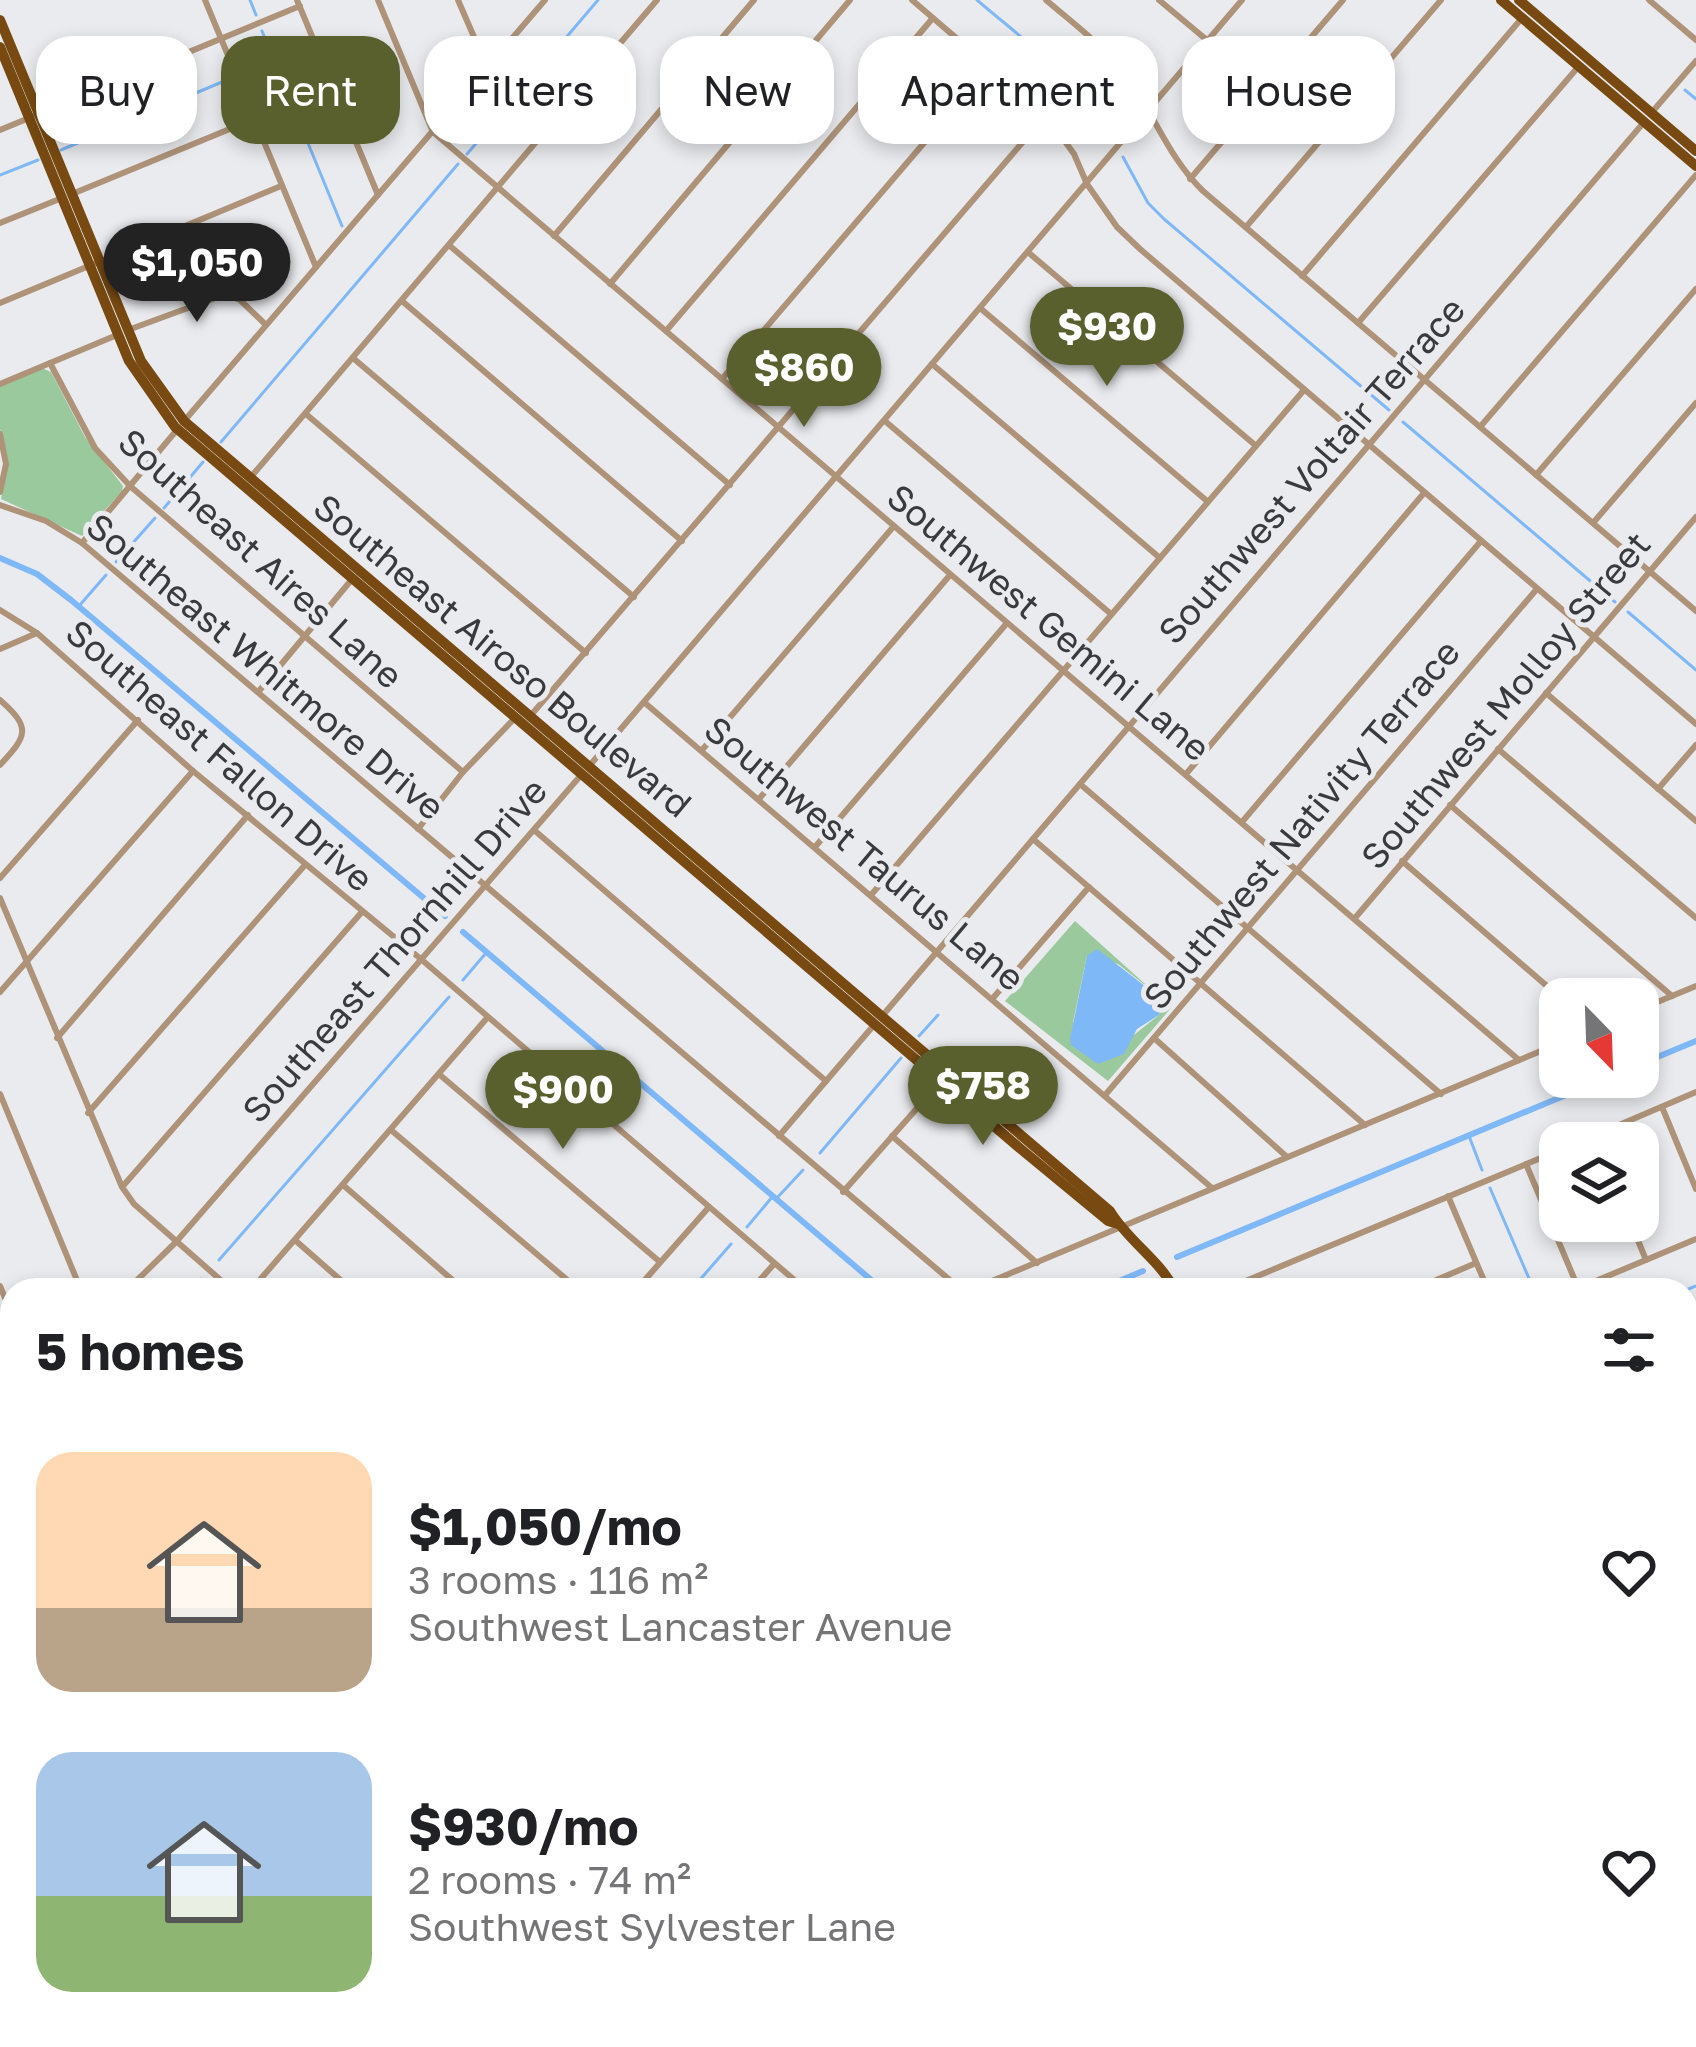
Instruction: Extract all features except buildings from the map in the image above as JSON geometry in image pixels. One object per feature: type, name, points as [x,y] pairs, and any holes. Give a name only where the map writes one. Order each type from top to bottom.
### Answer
[{"type":"main road","points":[[1501,0],[1579,66],[1696,151]]},
{"type":"main road","points":[[1519,0],[1696,166]]},
{"type":"main road","name":"Southeast Airoso Boulevard","points":[[0,20],[140,380],[180,426],[515,718],[585,771],[944,1077],[1110,1211],[1167,1278]]},
{"type":"main road","name":"Southeast Airoso Boulevard","points":[[0,49],[34,116]]},
{"type":"main road","name":"Southeast Airoso Boulevard","points":[[180,426],[250,478],[274,506]]},
{"type":"main road","name":"Southeast Airoso Boulevard","points":[[355,575],[530,717],[585,771]]},
{"type":"street","points":[[0,130],[221,38],[205,0]]},
{"type":"street","name":"Southwest Gemini Lane","points":[[378,0],[424,110]]},
{"type":"street","points":[[458,0],[474,36]]},
{"type":"street","points":[[250,478],[658,0]]},
{"type":"street","points":[[554,236],[754,0]]},
{"type":"street","points":[[610,284],[850,0]]},
{"type":"street","points":[[912,0],[954,36]]},
{"type":"street","points":[[1046,0],[1086,36]]},
{"type":"street","points":[[1159,0],[1202,36]]},
{"type":"street","name":"Southeast Thornhill Drive","points":[[1212,36],[1242,0]]},
{"type":"street","points":[[1190,178],[1343,0]]},
{"type":"street","points":[[1246,227],[1441,0]]},
{"type":"street","points":[[1648,0],[1696,40]]},
{"type":"street","points":[[513,36],[541,1]]},
{"type":"street","points":[[225,36],[298,3],[378,195]]},
{"type":"street","points":[[666,331],[933,18]]},
{"type":"street","points":[[1302,276],[1522,18]]},
{"type":"street","name":"Southwest Voltair Terrace","points":[[779,1136],[1696,61]]},
{"type":"street","points":[[1358,323],[1579,66]]},
{"type":"street","name":"Southeast Thornhill Drive","points":[[1158,99],[1182,71]]},
{"type":"street","points":[[1158,130],[1177,165],[1190,178],[1696,611]]},
{"type":"street","points":[[0,223],[221,132]]},
{"type":"street","points":[[82,543],[424,142]]},
{"type":"street","points":[[264,144],[316,268]]},
{"type":"street","name":"Southwest Gemini Lane","points":[[446,144],[1519,1060]]},
{"type":"street","points":[[722,379],[923,144]]},
{"type":"street","points":[[530,717],[1021,144]]},
{"type":"street","points":[[1067,144],[1087,184],[1140,249],[1696,724]]},
{"type":"street","name":"Southeast Thornhill Drive","points":[[139,1278],[422,960],[1120,144]]},
{"type":"street","points":[[1480,428],[1696,176]]},
{"type":"street","points":[[0,303],[281,186]]},
{"type":"street","points":[[449,245],[730,485]]},
{"type":"street","points":[[1028,252],[1255,445]]},
{"type":"street","points":[[1537,475],[1696,289]]},
{"type":"street","points":[[0,384],[226,294],[240,300],[266,326]]},
{"type":"street","points":[[401,301],[682,541]]},
{"type":"street","points":[[980,308],[1207,501]]},
{"type":"street","points":[[353,357],[634,597]]},
{"type":"street","name":"Southeast Aires Lane","points":[[50,363],[95,448],[130,486],[463,772]]},
{"type":"street","points":[[932,364],[1160,558]]},
{"type":"street","points":[[871,895],[1304,390]]},
{"type":"street","points":[[1593,523],[1696,403]]},
{"type":"street","points":[[305,413],[586,652]]},
{"type":"street","points":[[884,421],[1111,614]]},
{"type":"street","points":[[0,434],[6,464],[0,491]]},
{"type":"street","points":[[1186,774],[1425,493]]},
{"type":"street","name":"Southeast Whitmore Drive","points":[[0,506],[46,521],[82,543],[947,1278]]},
{"type":"street","name":"Southwest Molloy Street","points":[[1354,918],[1696,517]]},
{"type":"street","points":[[703,750],[894,526]]},
{"type":"street","points":[[1242,822],[1481,541]]},
{"type":"street","points":[[759,799],[950,574]]},
{"type":"street","points":[[259,691],[355,575]]},
{"type":"street","name":"Southwest Nativity Terrace","points":[[1106,1094],[1537,589]]},
{"type":"street","name":"Southeast Fallon Drive","points":[[0,610],[37,633],[791,1278]]},
{"type":"street","points":[[815,847],[1007,623]]},
{"type":"street","points":[[0,649],[37,633]]},
{"type":"street","points":[[1546,693],[1696,821]]},
{"type":"street","points":[[0,700],[22,724],[20,743],[0,765]]},
{"type":"street","name":"Southwest Taurus Lane","points":[[644,702],[1212,1188]]},
{"type":"street","points":[[418,829],[463,772],[515,718]]},
{"type":"street","points":[[0,878],[138,720]]},
{"type":"street","points":[[1658,789],[1696,745]]},
{"type":"street","points":[[1498,748],[1696,918]]},
{"type":"street","points":[[0,992],[193,770]]},
{"type":"street","points":[[1080,784],[1441,1094]]},
{"type":"street","points":[[1450,805],[1672,996]]},
{"type":"street","points":[[57,1038],[248,815]]},
{"type":"street","points":[[534,830],[826,1081]]},
{"type":"street","points":[[1033,839],[1365,1125]]},
{"type":"street","points":[[1402,861],[1539,979]]},
{"type":"street","points":[[88,1113],[305,866]]},
{"type":"street","points":[[993,998],[1089,887]]},
{"type":"street","points":[[0,898],[122,1187],[134,1204],[218,1278]]},
{"type":"street","points":[[122,1187],[361,913]]},
{"type":"street","points":[[1659,1001],[1696,986]]},
{"type":"street","points":[[262,1278],[487,1018]]},
{"type":"street","points":[[1154,1038],[1287,1157]]},
{"type":"street","name":"Southeast Whitmore Drive","points":[[1000,1278],[1539,1052]]},
{"type":"street","points":[[440,1075],[660,1262]]},
{"type":"street","points":[[843,1192],[944,1077]]},
{"type":"street","points":[[1632,1122],[1696,1093]]},
{"type":"street","points":[[0,1094],[76,1278]]},
{"type":"street","points":[[1662,1107],[1696,1189]]},
{"type":"street","points":[[391,1130],[565,1278]]},
{"type":"street","points":[[892,1136],[1037,1263]]},
{"type":"street","points":[[1253,1278],[1539,1159]]},
{"type":"street","points":[[1526,1164],[1574,1278]]},
{"type":"street","points":[[343,1185],[450,1278]]},
{"type":"street","points":[[1448,1196],[1483,1278]]},
{"type":"street","points":[[646,1278],[709,1208]]},
{"type":"street","points":[[1604,1278],[1696,1239]]},
{"type":"street","points":[[295,1240],[338,1278]]},
{"type":"street","points":[[1639,1242],[1646,1260]]},
{"type":"street","points":[[1441,1278],[1477,1263]]},
{"type":"street","points":[[762,1278],[774,1264]]},
{"type":"green space","points":[[42,368],[51,372],[85,437],[123,486],[82,536],[1,499],[8,462],[0,429],[0,386]]},
{"type":"green space","points":[[1075,921],[1154,992],[1118,964],[1087,956],[1073,1022],[1130,1038],[1159,1015],[1163,1000],[1171,1008],[1108,1081],[1005,1001]]},
{"type":"water","points":[[1097,949],[1163,1000],[1159,1015],[1137,1029],[1124,1054],[1098,1064],[1071,1045],[1070,1039],[1087,956]]},
{"type":"waterway","points":[[250,0],[256,15]]},
{"type":"waterway","points":[[467,154],[598,0]]},
{"type":"waterway","points":[[977,0],[1020,36]]},
{"type":"waterway","points":[[262,31],[342,226]]},
{"type":"waterway","points":[[61,150],[221,82]]},
{"type":"waterway","points":[[1685,90],[1696,99]]},
{"type":"waterway","points":[[1123,157],[1148,203],[1164,219],[1389,410]]},
{"type":"waterway","points":[[0,175],[38,160]]},
{"type":"waterway","points":[[221,442],[458,164]]},
{"type":"waterway","points":[[1403,422],[1615,602]]},
{"type":"waterway","points":[[164,508],[203,462]]},
{"type":"waterway","points":[[116,562],[155,518]]},
{"type":"waterway","points":[[0,558],[37,574],[71,600],[445,916]]},
{"type":"waterway","points":[[79,606],[106,575]]},
{"type":"waterway","points":[[1628,612],[1696,670]]},
{"type":"waterway","points":[[463,932],[869,1278]]},
{"type":"waterway","points":[[463,980],[486,953]]},
{"type":"waterway","points":[[219,1260],[449,997]]},
{"type":"waterway","points":[[919,1036],[938,1015]]},
{"type":"waterway","points":[[1659,1056],[1696,1041]]},
{"type":"waterway","points":[[820,1153],[901,1058]]},
{"type":"waterway","points":[[1177,1257],[1559,1098]]},
{"type":"waterway","points":[[1469,1136],[1482,1170]]},
{"type":"waterway","points":[[776,1199],[803,1170]]},
{"type":"waterway","points":[[1490,1188],[1529,1278]]},
{"type":"waterway","points":[[747,1227],[773,1196]]},
{"type":"waterway","points":[[701,1278],[731,1244]]},
{"type":"waterway","points":[[1126,1278],[1143,1271]]}]
